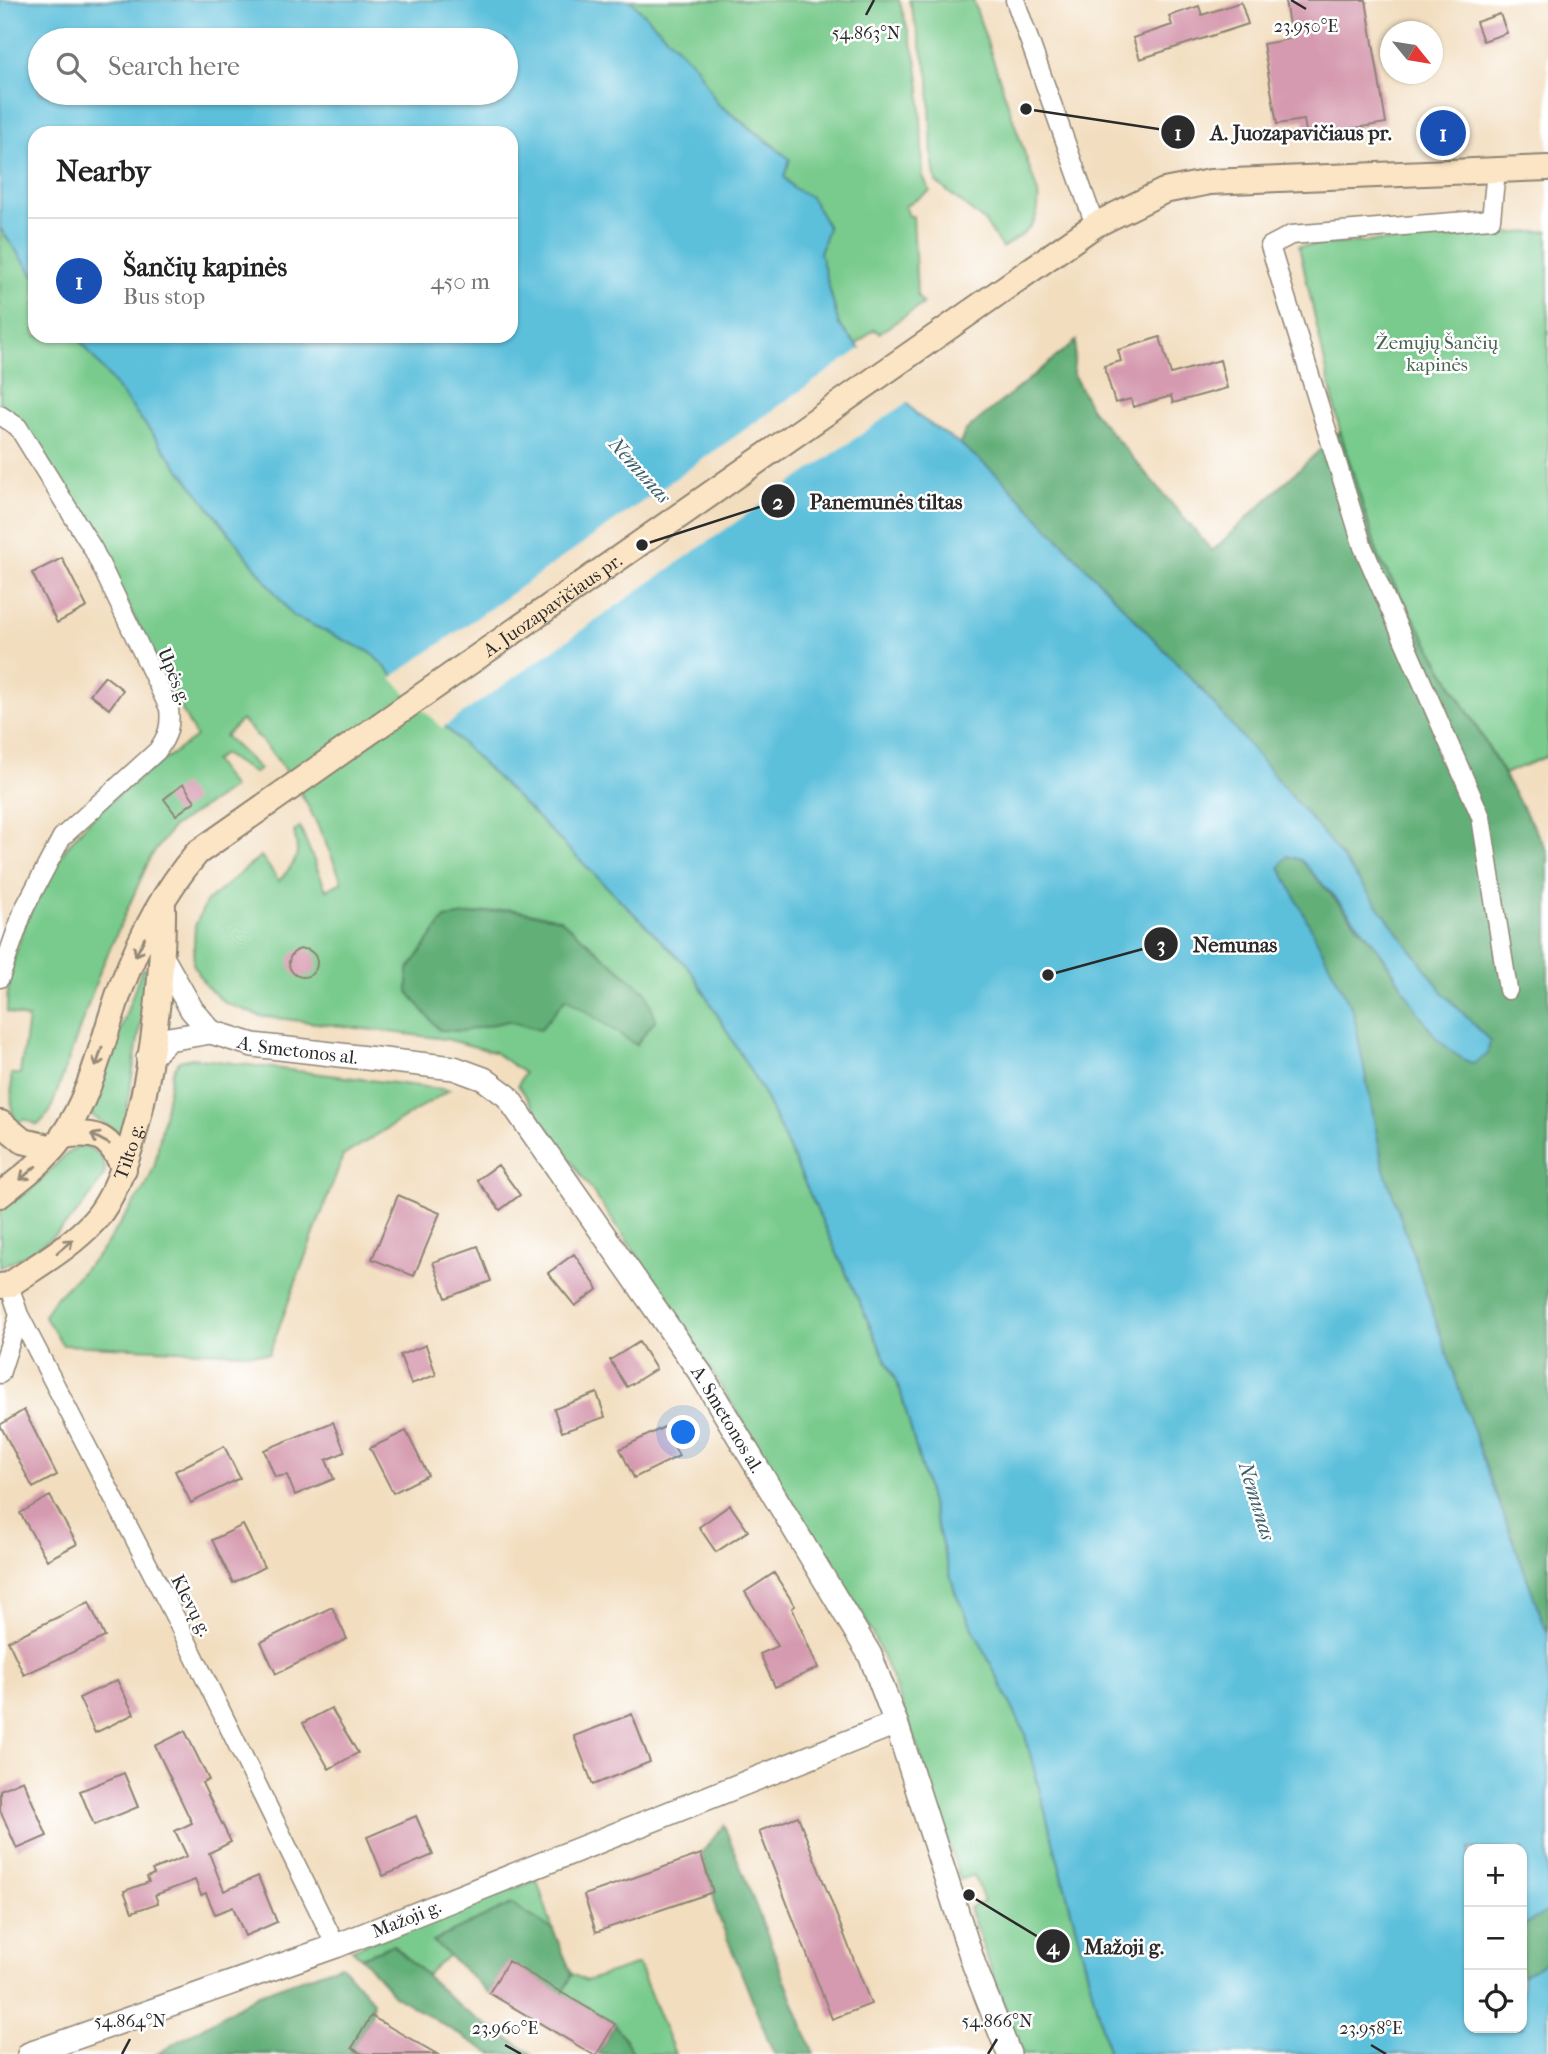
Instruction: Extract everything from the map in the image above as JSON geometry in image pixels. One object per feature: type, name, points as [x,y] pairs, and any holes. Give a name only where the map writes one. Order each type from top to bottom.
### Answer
[{"type":"main road","name":"A. Juozapavičiaus pr.","points":[[58,1142],[95,1068],[119,992],[174,880],[197,853],[1095,225],[1164,191],[1210,181],[1548,167]]},
{"type":"main road","name":"A. Juozapavičiaus pr.","points":[[163,903],[163,959]]},
{"type":"main road","name":"Tilto g.","points":[[4,1285],[60,1251],[94,1220],[114,1192],[134,1135],[163,959]]},
{"type":"main road","points":[[0,1127],[23,1141],[58,1142],[86,1133],[97,1136],[113,1146],[124,1169]]},
{"type":"main road","points":[[0,1195],[58,1142]]},
{"type":"street","points":[[1015,0],[1095,225]]},
{"type":"street","points":[[1496,171],[1491,219],[1292,235],[1270,246],[1363,547],[1481,817],[1508,990]]},
{"type":"street","name":"Upės g.","points":[[0,415],[18,427],[93,549],[169,708],[171,723],[168,737],[157,751],[62,836],[24,909],[0,978]]},
{"type":"street","name":"A. Smetonos al.","points":[[163,959],[191,1010],[211,1032]]},
{"type":"street","name":"A. Smetonos al.","points":[[148,1059],[168,1039],[211,1032],[253,1045],[431,1063],[466,1071],[498,1086],[550,1153],[701,1374],[870,1655],[896,1723],[974,1965],[1009,2054]]},
{"type":"street","name":"Klevų g.","points":[[4,1285],[173,1613],[336,1946]]},
{"type":"street","points":[[0,1374],[19,1315]]},
{"type":"street","name":"Mažoji g.","points":[[29,2054],[336,1946],[896,1723]]},
{"type":"green space","points":[[630,0],[899,0],[916,58],[920,87],[923,177],[930,191],[905,206],[909,216],[913,216],[917,295],[923,304],[879,333],[874,329],[856,345],[839,325],[820,253],[828,227],[811,198],[793,188],[784,177],[774,145],[717,103],[696,66]]},
{"type":"green space","points":[[909,0],[973,0],[1038,193],[1035,220],[1025,232],[1002,248],[985,222],[936,182],[932,158],[929,77]]},
{"type":"green space","points":[[0,228],[28,267],[28,343],[82,343],[293,616],[370,652],[691,970],[765,1096],[901,1393],[955,1592],[1024,1731],[1109,2054],[1022,2054],[969,1908],[984,1902],[974,1875],[960,1880],[905,1713],[864,1617],[658,1285],[518,1085],[524,1073],[494,1052],[446,1039],[260,1016],[225,1003],[206,986],[193,964],[195,926],[206,902],[261,856],[279,881],[296,859],[294,832],[300,827],[326,890],[342,882],[302,795],[276,758],[242,720],[225,736],[260,769],[254,773],[223,754],[214,761],[233,788],[173,827],[150,858],[100,971],[50,1112],[38,1125],[24,1119],[17,1124],[12,1112],[11,1074],[20,1074],[28,1019],[7,1012],[8,988],[13,963],[31,911],[71,841],[87,823],[126,788],[196,737],[102,555],[0,407]]},
{"type":"green space","name":"Žemųjų Šančių kapinės","points":[[1548,231],[1548,756],[1504,774],[1379,558],[1340,431],[1299,246]]},
{"type":"green space","points":[[1076,341],[1073,374],[1091,409],[1212,551],[1340,431],[1379,558],[1548,852],[1548,1635],[1483,1459],[1383,1166],[1353,1011],[1279,866],[1287,856],[1301,860],[1378,949],[1429,1028],[1490,1041],[1446,996],[1326,837],[1201,689],[1001,478],[960,444],[965,431]]},
{"type":"green space","points":[[510,909],[560,919],[646,992],[656,1019],[636,1045],[566,998],[540,1030],[508,1021],[464,1031],[439,1030],[408,992],[408,970],[445,918]]},
{"type":"green space","points":[[142,968],[149,971],[123,1133],[120,1133],[91,1115]]},
{"type":"green space","points":[[192,1058],[449,1090],[343,1156],[269,1354],[63,1345],[44,1316],[52,1302],[100,1253],[147,1184],[155,1164],[172,1073],[179,1061]]},
{"type":"green space","points":[[79,1145],[102,1157],[105,1173],[95,1189],[61,1230],[33,1251],[0,1267],[0,1210],[28,1192]]},
{"type":"green space","points":[[724,1825],[814,2054],[774,2054],[716,1910],[701,1854]]},
{"type":"green space","points":[[537,1880],[553,1930],[512,1904],[434,1941],[449,1955],[426,1975],[393,1945],[361,1957],[352,1949]]},
{"type":"green space","points":[[512,1904],[553,1930],[572,1974],[563,1994],[508,1962],[489,1993],[433,1941]]},
{"type":"green space","points":[[1548,1911],[1548,1961],[1527,1973],[1527,1970],[1527,1923]]},
{"type":"green space","points":[[393,1945],[461,2008],[532,2054],[492,2054],[394,1995],[361,1957]]},
{"type":"green space","points":[[638,1964],[675,2054],[634,2054],[615,2024],[563,1994],[572,1974],[586,1981]]},
{"type":"green space","points":[[341,1965],[373,2001],[371,2016],[352,2048],[362,2054],[157,2054],[259,1994]]},
{"type":"green space","points":[[615,2024],[634,2054],[597,2054]]},
{"type":"water","points":[[0,0],[630,0],[696,66],[717,103],[790,159],[784,177],[793,188],[811,197],[828,227],[820,253],[839,325],[918,416],[960,444],[1001,478],[1201,689],[1326,837],[1446,996],[1490,1041],[1487,1055],[1473,1064],[1443,1043],[1419,1014],[1379,950],[1361,927],[1301,860],[1287,856],[1280,867],[1353,1011],[1383,1166],[1483,1459],[1548,1635],[1548,1911],[1527,1923],[1527,1844],[1464,1844],[1464,2033],[1527,2033],[1527,1973],[1548,1961],[1548,2054],[1109,2054],[1024,1731],[955,1592],[901,1393],[765,1096],[691,970],[370,652],[293,616],[82,343],[518,343],[518,126],[28,126],[28,267],[0,228]]},
{"type":"pier","points":[[863,347],[910,400],[442,728],[391,678]]},
{"type":"building","points":[[1285,0],[1366,0],[1386,123],[1307,136],[1304,120],[1277,124],[1263,44],[1291,39]]},
{"type":"building","points":[[1241,2],[1248,24],[1140,59],[1133,38],[1172,25],[1169,16],[1199,6],[1202,15]]},
{"type":"building","points":[[1500,14],[1507,33],[1483,41],[1476,22]]},
{"type":"building","points":[[1160,337],[1171,374],[1220,360],[1227,388],[1173,403],[1171,396],[1133,407],[1131,399],[1115,403],[1104,366],[1121,361],[1118,350]]},
{"type":"building","points":[[62,558],[87,607],[57,623],[32,573]]},
{"type":"building","points":[[105,676],[123,690],[109,709],[90,694]]},
{"type":"building","points":[[183,784],[195,801],[176,815],[164,799]]},
{"type":"building","points":[[303,949],[313,953],[317,963],[313,973],[303,977],[293,973],[289,963],[293,953]]},
{"type":"building","points":[[498,1165],[520,1195],[500,1210],[477,1180]]},
{"type":"building","points":[[398,1195],[440,1213],[414,1276],[372,1259]]},
{"type":"building","points":[[478,1246],[491,1281],[446,1298],[433,1262]]},
{"type":"building","points":[[574,1254],[598,1289],[575,1306],[548,1273]]},
{"type":"building","points":[[639,1342],[656,1369],[627,1387],[610,1360]]},
{"type":"building","points":[[426,1345],[436,1375],[411,1384],[400,1355]]},
{"type":"building","points":[[597,1393],[605,1417],[562,1432],[554,1409]]},
{"type":"building","points":[[24,1410],[57,1475],[33,1488],[0,1425]]},
{"type":"building","points":[[333,1422],[345,1452],[326,1460],[334,1479],[295,1495],[287,1475],[275,1477],[264,1450]]},
{"type":"building","points":[[664,1427],[679,1456],[634,1478],[620,1449]]},
{"type":"building","points":[[406,1431],[428,1475],[393,1493],[370,1448]]},
{"type":"building","points":[[224,1446],[240,1478],[191,1503],[175,1471]]},
{"type":"building","points":[[50,1496],[77,1544],[47,1560],[20,1513]]},
{"type":"building","points":[[730,1505],[748,1531],[716,1552],[699,1527]]},
{"type":"building","points":[[243,1525],[264,1567],[233,1583],[212,1540]]},
{"type":"building","points":[[774,1573],[795,1606],[792,1608],[818,1668],[775,1687],[760,1654],[778,1646],[745,1592]]},
{"type":"building","points":[[89,1602],[105,1637],[24,1675],[8,1641]]},
{"type":"building","points":[[332,1607],[347,1639],[276,1674],[261,1642]]},
{"type":"building","points":[[117,1680],[134,1714],[95,1733],[79,1698]]},
{"type":"building","points":[[331,1708],[358,1753],[329,1769],[303,1723]]},
{"type":"building","points":[[632,1714],[650,1762],[593,1785],[574,1736]]},
{"type":"building","points":[[185,1731],[209,1780],[202,1783],[231,1842],[209,1853],[224,1891],[258,1876],[277,1922],[245,1936],[233,1907],[215,1914],[206,1893],[201,1895],[195,1880],[155,1895],[158,1903],[132,1912],[124,1891],[149,1882],[147,1877],[154,1874],[152,1870],[187,1856],[175,1831],[192,1823],[155,1746]]},
{"type":"building","points":[[124,1773],[138,1807],[94,1825],[80,1791]]},
{"type":"building","points":[[23,1780],[47,1836],[17,1849],[0,1810],[0,1790]]},
{"type":"building","points":[[416,1816],[433,1855],[383,1876],[367,1837]]},
{"type":"building","points":[[798,1816],[871,2004],[832,2019],[759,1831]]},
{"type":"building","points":[[701,1854],[713,1892],[596,1932],[584,1895]]},
{"type":"building","points":[[508,1961],[615,2024],[597,2054],[592,2054],[489,1993]]},
{"type":"building","points":[[371,2016],[437,2054],[362,2054],[352,2048]]},
{"type":"place","name":"A. Juozapavičiaus pr.","points":[[1026,109]]},
{"type":"place","name":"Šančių kapinės","points":[[1443,133]]},
{"type":"place","name":"Panemunės tiltas","points":[[642,545]]},
{"type":"place","name":"Nemunas","points":[[1048,975]]},
{"type":"place","name":"Mažoji g.","points":[[969,1895]]}]
